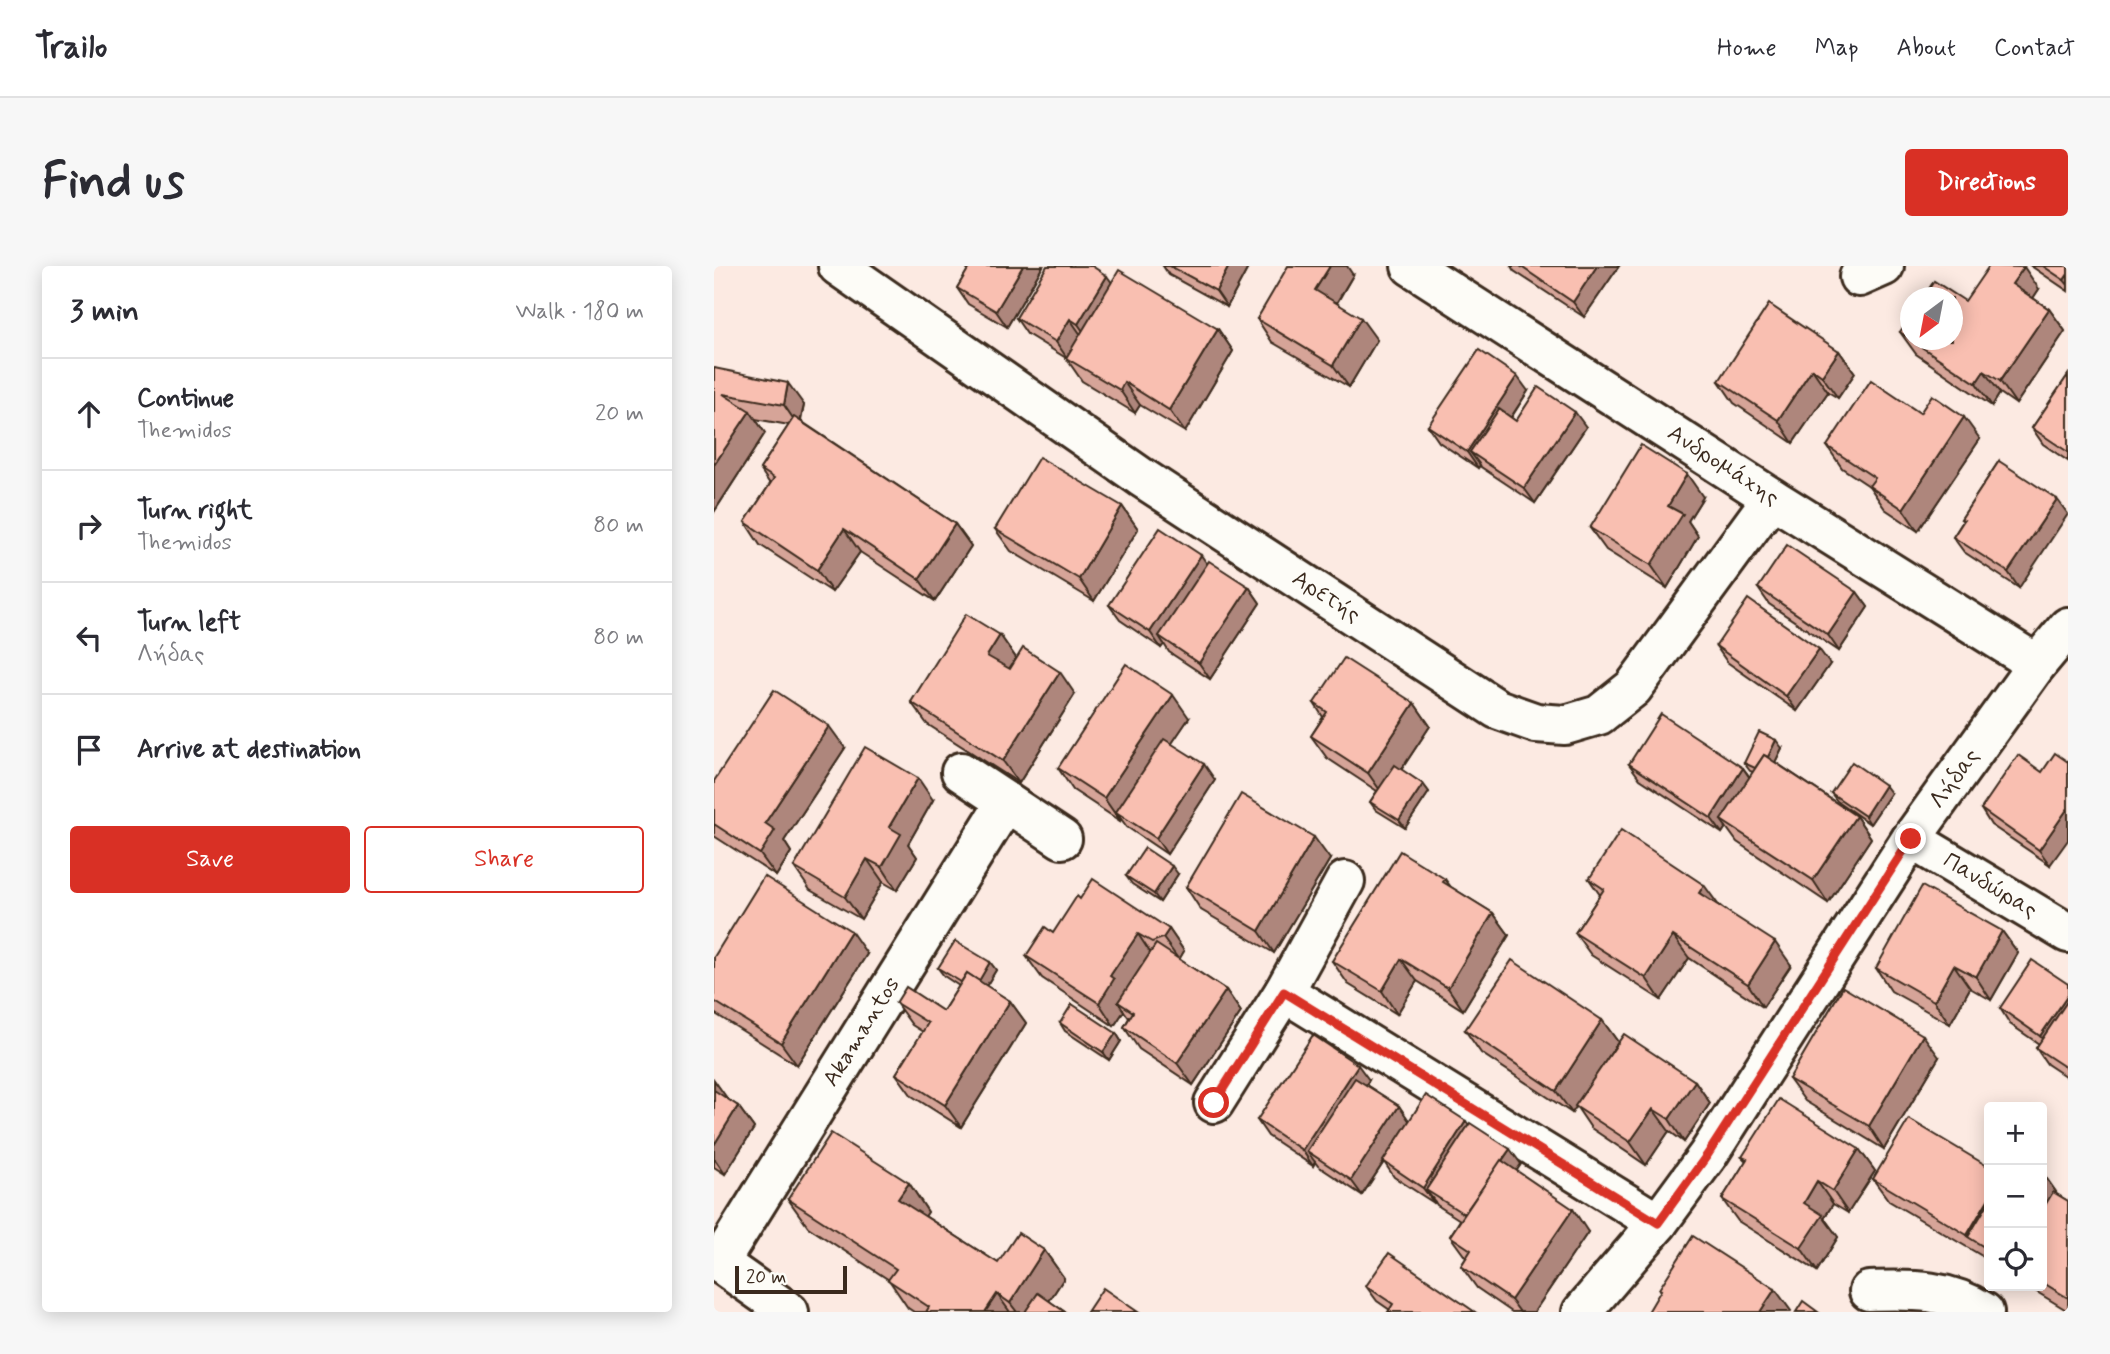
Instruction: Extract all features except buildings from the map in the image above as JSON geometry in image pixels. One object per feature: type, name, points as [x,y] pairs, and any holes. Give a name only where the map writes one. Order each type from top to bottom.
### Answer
[{"type":"street","name":"Αρετής","points":[[838,266],[1141,477],[1497,709],[1536,723],[1565,725],[1599,715],[1633,688],[1772,498]]},
{"type":"street","name":"Ανδρομάχης","points":[[1410,266],[1772,498],[2038,664]]},
{"type":"street","name":"Λήδας","points":[[1582,1312],[1658,1223],[1708,1154],[1911,839],[2068,627]]},
{"type":"street","points":[[961,772],[1062,839]]},
{"type":"street","name":"Akamantos","points":[[716,1261],[1006,802]]},
{"type":"street","name":"Πανδώρας","points":[[1911,839],[2068,933]]},
{"type":"street","points":[[1214,1103],[1284,992],[1345,881]]},
{"type":"street","points":[[1284,992],[1658,1223]]},
{"type":"street","points":[[716,1261],[789,1312]]},
{"type":"street","points":[[1869,1292],[1918,1290],[1939,1293],[1973,1305],[1984,1312]]},
{"type":"route","points":[[1214,1103],[1284,992],[1658,1223],[1708,1154],[1911,839]]}]
